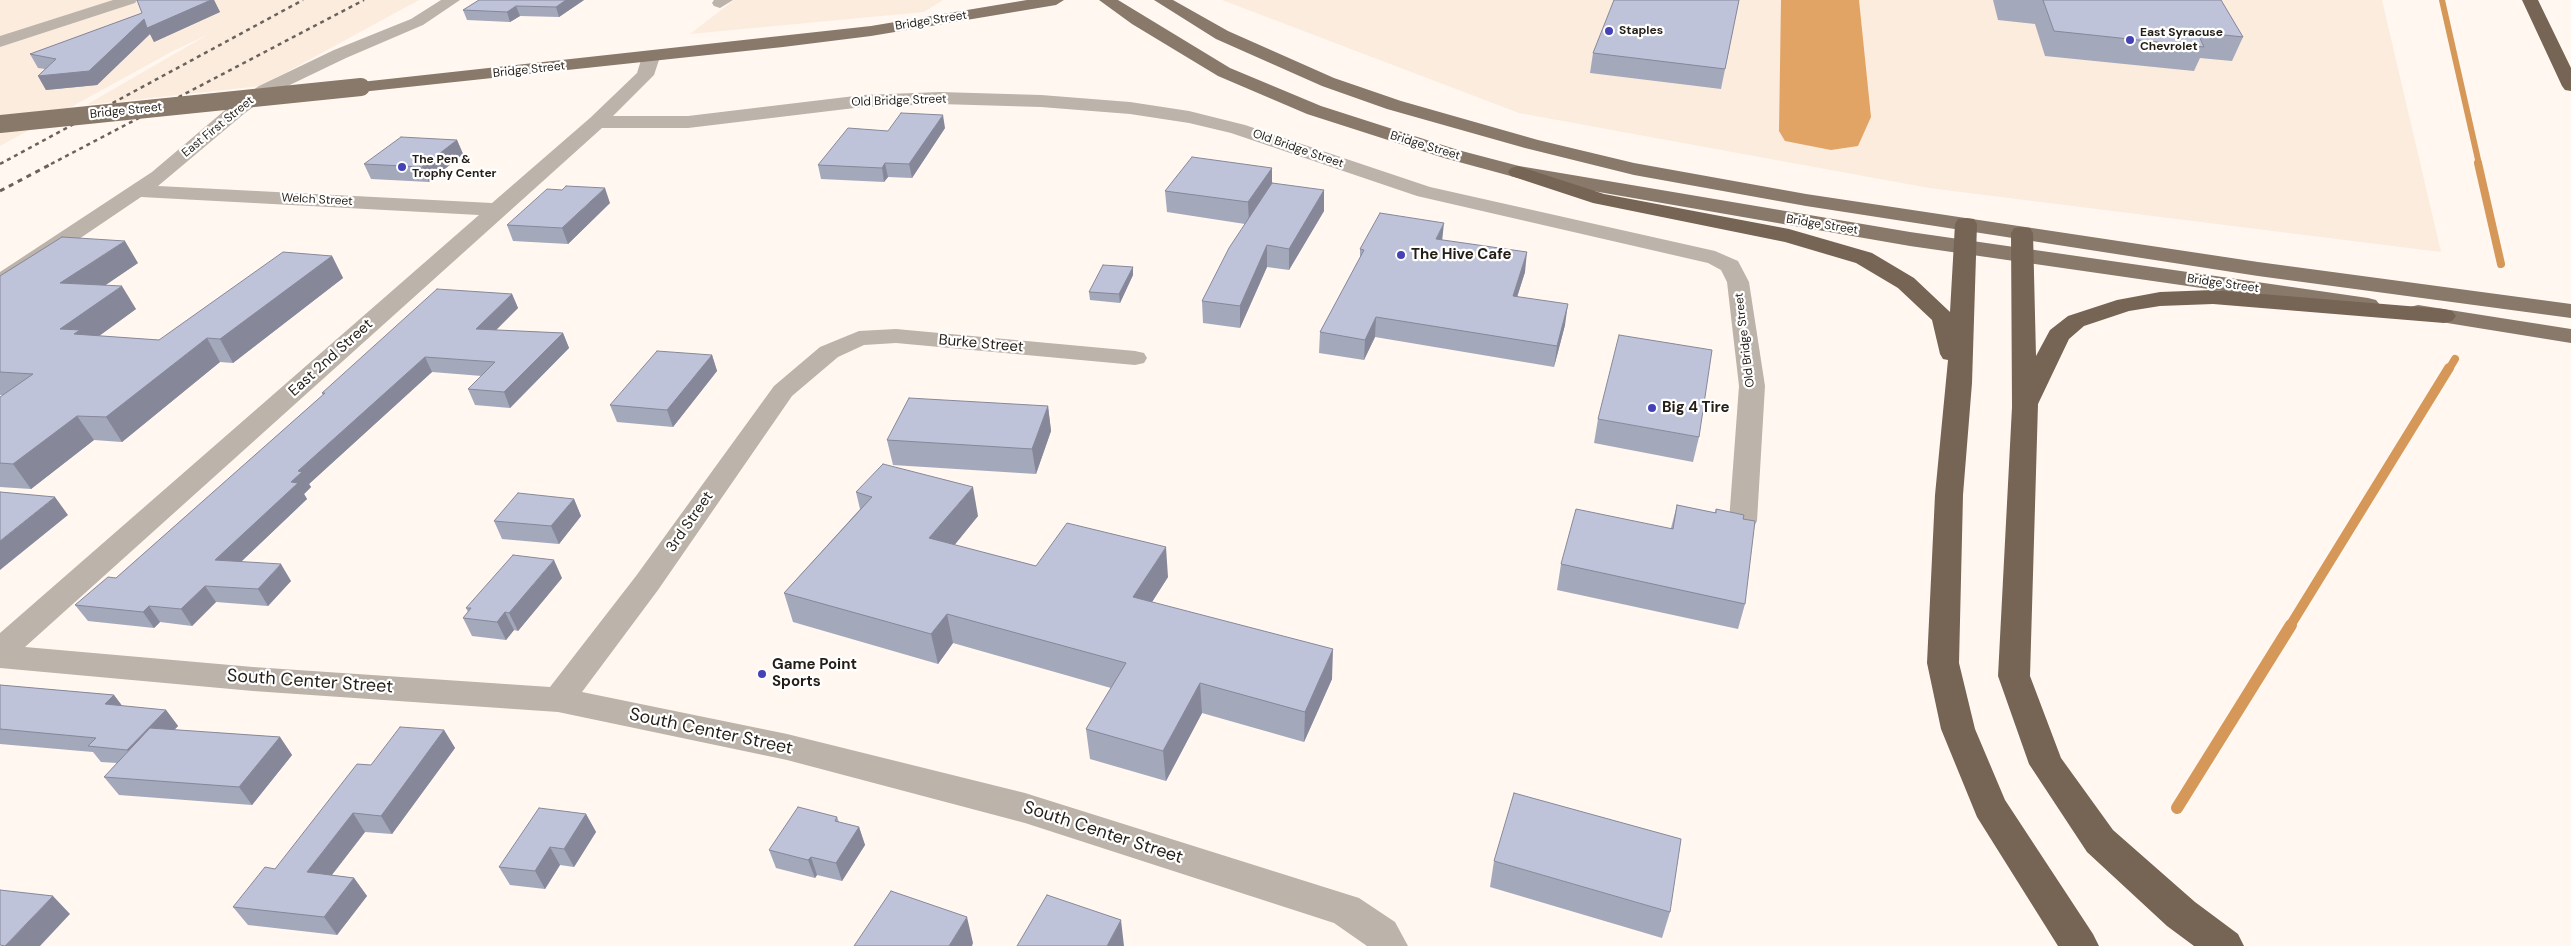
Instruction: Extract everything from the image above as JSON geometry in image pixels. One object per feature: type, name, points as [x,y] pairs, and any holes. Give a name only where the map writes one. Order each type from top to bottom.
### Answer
[{"type":"highway","points":[[2530,0],[2571,86]]},
{"type":"highway","points":[[1518,172],[1600,199],[1789,236],[1864,258],[1906,283],[1943,318],[1960,383]]},
{"type":"highway","points":[[1966,224],[1960,383],[1949,495],[1943,663],[1958,729],[1990,806],[2079,946]]},
{"type":"highway","points":[[2022,244],[2025,407],[2014,676],[2046,764],[2100,841],[2181,914],[2224,946]]},
{"type":"highway","points":[[2025,407],[2059,335],[2076,321],[2125,305],[2160,299],[2213,297],[2444,316]]},
{"type":"main road","points":[[961,16],[988,0]]},
{"type":"main road","name":"Bridge Street","points":[[0,124],[651,57],[853,33],[1056,0]]},
{"type":"main road","name":"Bridge Street","points":[[1107,0],[1138,21],[1224,72],[1305,106],[1392,136],[1518,172],[1694,204],[1966,247],[2022,244],[2258,268],[2571,311]]},
{"type":"main road","name":"Bridge Street","points":[[1162,0],[1222,35],[1328,82],[1394,105],[1532,144],[1634,169],[1806,200],[1966,224],[2022,244],[2571,336]]},
{"type":"street","points":[[0,42],[129,0]]},
{"type":"street","name":"East First Street","points":[[0,282],[159,176],[265,90],[340,54],[417,22],[452,0]]},
{"type":"street","name":"East 2nd Street","points":[[0,651],[597,122],[645,75],[651,62],[651,57]]},
{"type":"street","name":"Old Bridge Street","points":[[597,122],[688,122],[863,101],[921,99],[1041,101],[1130,108],[1188,117],[1238,129],[1424,192],[1715,258],[1730,266],[1738,282],[1752,386],[1743,522]]},
{"type":"street","name":"Welch Street","points":[[137,191],[498,210]]},
{"type":"street","name":"Burke Street","points":[[830,352],[859,338],[896,336],[1135,358]]},
{"type":"street","name":"3rd Street","points":[[558,700],[647,583],[783,391],[830,352]]},
{"type":"street","name":"South Center Street","points":[[0,656],[253,679],[558,700],[787,747],[1025,808],[1346,910],[1380,934],[1388,946]]},
{"type":"shaded area","points":[[0,0],[419,0],[261,86],[86,105],[207,35],[173,51],[0,146]]},
{"type":"shaded area","points":[[734,0],[943,0],[924,12],[690,34]]},
{"type":"shaded area","points":[[1222,0],[2382,0],[2441,252],[1929,188],[1519,113]]},
{"type":"shaded area","points":[[1781,0],[1859,0],[1871,117],[1858,146],[1831,150],[1785,141],[1779,131]]},
{"type":"building","points":[[137,0],[211,0],[147,28],[144,19],[89,71],[38,76],[56,59],[30,54],[142,13]]},
{"type":"building","points":[[479,0],[566,0],[556,7],[516,6],[507,12],[463,10]]},
{"type":"building","points":[[1614,0],[1739,0],[1725,69],[1593,53]]},
{"type":"building","points":[[2043,0],[2221,0],[2243,37],[2197,32],[2204,47],[2054,31]]},
{"type":"building","points":[[901,113],[943,115],[909,164],[885,163],[882,168],[818,165],[848,128],[888,131]]},
{"type":"building","points":[[401,137],[457,140],[422,167],[364,164]]},
{"type":"building","points":[[1192,157],[1272,168],[1248,202],[1165,191]]},
{"type":"building","points":[[1272,183],[1324,190],[1289,249],[1267,245],[1240,306],[1202,301],[1229,248]]},
{"type":"building","points":[[566,186],[605,188],[562,228],[507,225],[547,189],[562,190]]},
{"type":"building","points":[[1380,213],[1444,223],[1436,239],[1527,252],[1513,296],[1568,304],[1557,346],[1376,317],[1365,340],[1320,332],[1364,250],[1360,249]]},
{"type":"building","points":[[62,237],[125,241],[60,283],[122,286],[60,329],[80,330],[74,334],[159,340],[283,252],[332,256],[220,339],[207,338],[106,417],[77,416],[13,464],[0,463],[0,397],[33,374],[0,372],[0,276]]},
{"type":"building","points":[[1103,265],[1133,267],[1119,294],[1089,292]]},
{"type":"building","points":[[437,289],[512,294],[476,329],[563,333],[504,392],[468,389],[495,362],[425,357],[298,471],[302,472],[291,482],[298,483],[215,560],[281,564],[258,589],[205,586],[181,609],[149,606],[143,612],[75,605],[108,577],[116,578],[325,393],[322,393]]},
{"type":"building","points":[[1619,335],[1712,350],[1699,437],[1598,419]]},
{"type":"building","points":[[657,351],[712,355],[667,410],[610,405]]},
{"type":"building","points":[[909,398],[1048,406],[1032,449],[887,440]]},
{"type":"building","points":[[883,464],[973,487],[929,538],[1036,566],[1067,523],[1166,547],[1133,597],[1333,649],[1305,712],[1200,683],[1163,751],[1086,729],[1126,663],[947,614],[931,634],[784,593],[872,497],[856,492]]},
{"type":"building","points":[[0,492],[55,497],[0,541]]},
{"type":"building","points":[[518,493],[574,499],[551,526],[494,521]]},
{"type":"building","points":[[1677,505],[1716,513],[1716,509],[1744,515],[1743,519],[1755,521],[1745,604],[1561,564],[1576,509],[1673,529]]},
{"type":"building","points":[[513,555],[554,560],[509,613],[505,612],[497,622],[463,618],[471,608],[466,608]]},
{"type":"building","points":[[0,685],[114,695],[105,704],[166,710],[127,750],[88,746],[96,738],[0,729]]},
{"type":"building","points":[[400,727],[444,730],[381,816],[353,813],[307,872],[354,878],[324,917],[233,907],[265,867],[275,869],[357,764],[371,765]]},
{"type":"building","points":[[150,728],[280,737],[239,787],[104,777]]},
{"type":"building","points":[[1514,793],[1681,839],[1670,912],[1494,861]]},
{"type":"building","points":[[798,807],[837,817],[835,821],[859,827],[836,863],[811,857],[808,860],[769,850]]},
{"type":"building","points":[[539,808],[586,814],[564,849],[550,847],[535,871],[499,867]]},
{"type":"building","points":[[0,890],[53,896],[5,946],[0,945]]},
{"type":"building","points":[[891,891],[967,917],[949,946],[854,946]]},
{"type":"building","points":[[1047,895],[1121,920],[1107,946],[1017,946]]},
{"type":"waterway","points":[[2442,0],[2479,164]]},
{"type":"waterway","points":[[2478,163],[2501,264]]},
{"type":"waterway","points":[[2449,369],[2455,359]]},
{"type":"waterway","points":[[2290,626],[2449,368]]},
{"type":"waterway","points":[[2177,808],[2291,625]]},
{"type":"railway","points":[[0,164],[303,0]]},
{"type":"railway","points":[[51,164],[364,0]]},
{"type":"railway","points":[[0,191],[53,163]]},
{"type":"place","name":"Staples","points":[[1609,31]]},
{"type":"place","name":"East Syracuse Chevrolet","points":[[2130,40]]},
{"type":"place","name":"The Pen & Trophy Center","points":[[402,167]]},
{"type":"place","name":"The Hive Cafe","points":[[1401,255]]},
{"type":"place","name":"Big 4 Tire","points":[[1652,408]]},
{"type":"place","name":"Game Point Sports","points":[[762,674]]}]
